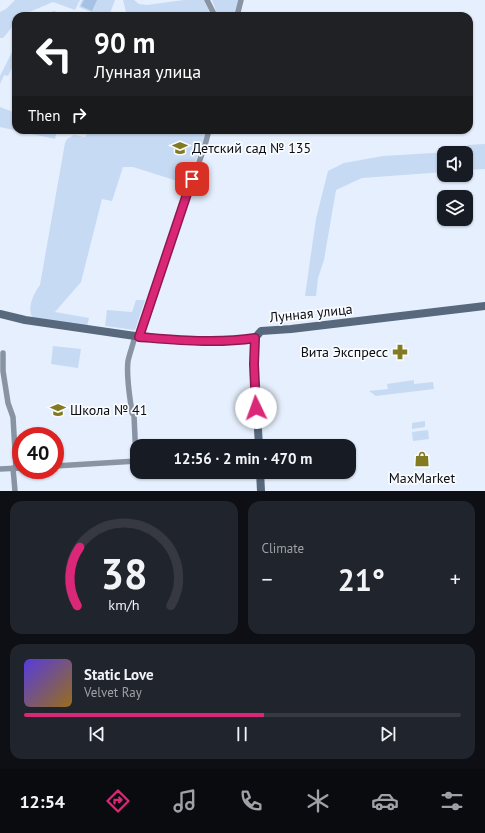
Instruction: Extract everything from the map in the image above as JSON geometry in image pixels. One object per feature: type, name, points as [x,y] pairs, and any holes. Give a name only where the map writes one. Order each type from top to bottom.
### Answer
[{"type":"street","points":[[207,0],[212,12]]},
{"type":"street","points":[[238,12],[241,0]]},
{"type":"street","points":[[136,439],[134,415],[132,413],[130,397],[128,363],[131,347],[137,337],[208,134]]},
{"type":"street","name":"Лунная улица","points":[[0,314],[25,320],[137,337],[174,340],[225,341],[255,338],[261,330],[291,329],[485,306]]},
{"type":"street","points":[[255,338],[254,364],[259,439]]},
{"type":"street","points":[[3,353],[3,370],[8,403],[13,417],[14,427]]},
{"type":"street","points":[[64,465],[130,461]]},
{"type":"street","points":[[0,469],[12,468]]},
{"type":"street","points":[[15,491],[16,479]]},
{"type":"street","points":[[260,479],[261,491]]},
{"type":"shaded area","points":[[15,0],[80,0],[75,10],[53,2],[28,12],[12,12],[12,26],[3,38],[0,38],[0,12],[6,9]]},
{"type":"shaded area","points":[[82,0],[115,0],[110,12],[91,12],[79,7]]},
{"type":"shaded area","points":[[84,0],[97,0],[92,11],[81,6]]},
{"type":"shaded area","points":[[123,0],[134,0],[139,4],[147,5],[184,0],[204,0],[209,12],[126,12]]},
{"type":"shaded area","points":[[212,0],[239,0],[236,12],[216,12]]},
{"type":"shaded area","points":[[12,52],[12,68],[8,76],[4,75],[0,84],[0,76]]},
{"type":"shaded area","points":[[0,107],[12,112],[12,130],[0,127]]},
{"type":"shaded area","points":[[32,134],[56,134],[55,139]]},
{"type":"shaded area","points":[[87,134],[205,134],[187,184],[133,167],[123,167],[112,201],[102,199],[81,282],[55,312],[89,318],[87,326],[33,318],[30,310],[35,292],[40,285],[65,143],[67,139],[74,135],[85,137]]},
{"type":"shaded area","points":[[485,144],[485,169],[473,170],[473,146],[468,145]]},
{"type":"shaded area","points":[[437,153],[437,173],[362,178],[336,190],[324,260],[318,278],[316,296],[305,296],[316,219],[328,171],[344,163],[383,156]]},
{"type":"shaded area","points":[[136,300],[145,300],[135,330],[105,326],[107,310],[132,312]]},
{"type":"shaded area","points":[[53,346],[81,349],[78,368],[51,364]]},
{"type":"shaded area","points":[[414,380],[414,384],[433,382],[434,389],[376,396],[369,391],[388,389],[387,384]]},
{"type":"shaded area","points":[[425,421],[425,427],[412,429],[412,423]]},
{"type":"shaded area","points":[[428,430],[429,439],[413,441],[412,432]]},
{"type":"place","name":"Детский сад № 135","points":[[180,148]]},
{"type":"place","name":"Вита Экспресс","points":[[400,352]]},
{"type":"place","name":"Школа № 41","points":[[58,410]]},
{"type":"place","name":"MaxMarket","points":[[422,459]]},
{"type":"route","points":[[192,179],[139,337],[174,340],[225,341],[255,338],[254,364],[256,408]]}]
